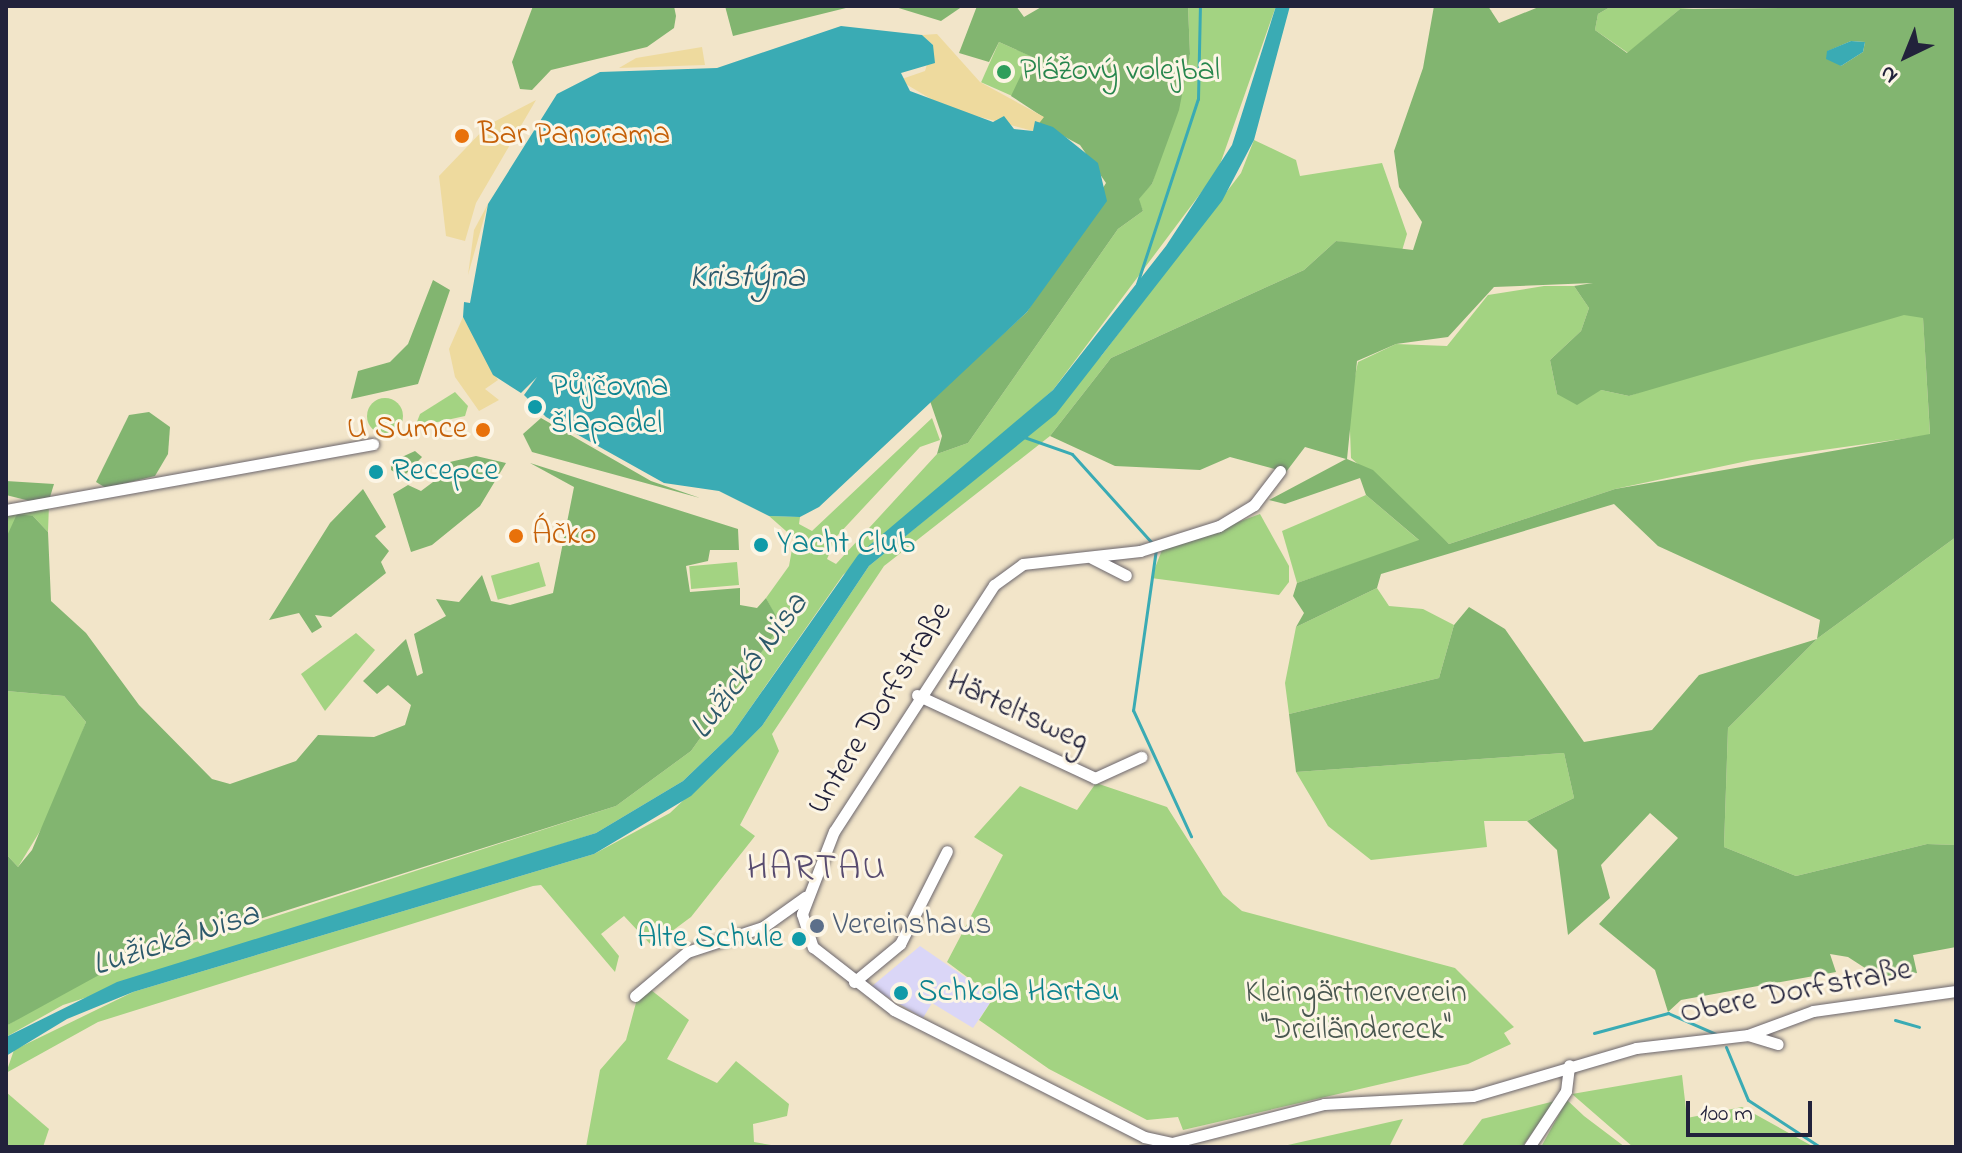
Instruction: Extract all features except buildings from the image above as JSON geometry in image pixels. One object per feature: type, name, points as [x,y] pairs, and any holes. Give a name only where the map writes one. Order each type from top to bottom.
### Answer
[{"type":"street","points":[[6,510],[373,444]]},
{"type":"street","name":"Untere Dorfstraße","points":[[802,929],[806,896],[834,831],[917,695],[1003,575],[1031,562],[1091,558],[1154,546],[1233,520],[1254,505],[1280,471]]},
{"type":"street","points":[[1091,558],[1126,575]]},
{"type":"street","name":"Härteltsweg","points":[[917,695],[1095,778],[1141,757]]},
{"type":"street","points":[[854,982],[900,944],[947,851]]},
{"type":"street","points":[[635,996],[700,945],[781,917],[806,896]]},
{"type":"street","points":[[781,917],[802,929],[854,982],[894,1010],[1146,1142],[1177,1145]]},
{"type":"street","name":"Obere Dorfstraße","points":[[1177,1145],[1324,1104],[1473,1096],[1569,1065],[1654,1045],[1748,1035],[1813,1011],[1956,991]]},
{"type":"street","points":[[1748,1035],[1778,1044]]},
{"type":"street","points":[[1529,1147],[1566,1091],[1569,1065]]},
{"type":"shaded area","points":[[920,946],[994,997],[973,1028],[932,1003],[923,1018],[871,987]]},
{"type":"green space","points":[[533,6],[674,6],[676,16],[674,28],[647,47],[551,70],[532,90],[520,89],[512,62]]},
{"type":"green space","points":[[725,6],[854,6],[733,36]]},
{"type":"green space","points":[[892,6],[963,6],[941,21]]},
{"type":"green space","points":[[977,6],[1016,6],[1024,17],[1043,6],[1188,6],[1190,54],[1179,110],[1152,184],[1139,199],[1143,211],[1118,229],[968,443],[937,454],[942,436],[930,401],[1027,312],[1106,183],[1080,145],[1035,121],[1043,117],[1011,96],[1030,56],[999,42],[989,62],[959,53]]},
{"type":"green space","points":[[1188,6],[1276,6],[1218,170],[1053,390],[843,575],[732,734],[683,781],[596,833],[63,1005],[6,1037],[6,1026],[85,978],[616,806],[691,751],[780,626],[766,598],[789,566],[794,538],[769,516],[800,517],[799,524],[812,531],[932,418],[940,440],[920,447],[837,536],[827,559],[836,564],[937,454],[968,443],[1118,229],[1143,211],[1138,199],[1152,184],[1190,54]]},
{"type":"green space","points":[[1434,6],[1488,6],[1499,23],[1541,6],[1612,6],[1598,14],[1595,30],[1627,53],[1680,9],[1956,6],[1956,537],[1817,639],[1820,620],[1658,546],[1614,504],[1381,574],[1377,588],[1296,627],[1304,613],[1293,596],[1297,583],[1419,540],[1366,495],[1360,478],[1285,504],[1269,500],[1346,459],[1305,447],[1286,472],[1230,457],[1200,470],[1115,466],[1050,436],[1111,358],[1304,270],[1336,241],[1413,250],[1422,222],[1399,187],[1394,151],[1423,68]],"holes":[[[1851,41],[1865,42],[1863,52],[1841,66],[1828,51]],[[1593,283],[1574,286],[1589,308],[1581,331],[1550,360],[1557,394],[1577,405],[1601,390],[1629,396],[1904,315],[1923,318],[1930,434],[1615,489],[1449,544],[1373,470],[1347,459],[1357,361],[1396,344],[1448,337],[1494,287]]]},
{"type":"green space","points":[[1612,6],[1720,6],[1680,9],[1628,53],[1595,30],[1598,14]]},
{"type":"green space","name":"Plážový volejbal","points":[[999,42],[1030,56],[1012,96],[981,82]]},
{"type":"green space","points":[[1254,140],[1296,160],[1300,176],[1382,163],[1407,234],[1401,254],[1336,241],[1304,270],[1111,358],[1050,436],[884,566],[772,734],[779,751],[740,825],[755,836],[691,917],[652,946],[624,916],[601,934],[619,956],[615,972],[541,885],[533,886],[98,1022],[6,1073],[14,1050],[133,992],[594,854],[670,813],[762,726],[869,566],[1035,430],[1102,355],[1241,173]]},
{"type":"green space","points":[[433,280],[450,290],[418,384],[351,399],[358,371],[390,362],[408,344]]},
{"type":"green space","points":[[1544,286],[1574,286],[1589,308],[1581,331],[1550,360],[1557,394],[1601,390],[1629,396],[1739,358],[1904,314],[1923,317],[1930,435],[1752,460],[1615,489],[1449,544],[1351,458],[1349,404],[1358,362],[1396,344],[1447,346],[1488,295]]},
{"type":"green space","points":[[455,392],[468,406],[465,416],[415,427],[420,414]]},
{"type":"green space","points":[[385,398],[398,403],[403,416],[398,429],[385,434],[372,429],[367,416],[372,403]]},
{"type":"green space","points":[[149,412],[170,427],[168,454],[155,476],[106,488],[96,482],[129,415]]},
{"type":"green space","points":[[541,418],[651,481],[700,498],[532,452],[523,434]]},
{"type":"green space","points":[[415,451],[422,457],[403,477],[391,470],[391,462]]},
{"type":"green space","points":[[476,456],[506,463],[480,506],[432,545],[411,552],[393,494],[408,485],[421,491],[437,479],[441,464]]},
{"type":"green space","points":[[530,463],[738,529],[739,550],[710,550],[708,561],[686,566],[690,592],[740,588],[740,605],[757,608],[766,598],[781,625],[691,751],[616,806],[121,963],[6,1026],[6,854],[18,867],[32,850],[86,722],[64,696],[6,691],[6,538],[17,514],[33,516],[48,532],[51,601],[86,633],[139,705],[212,779],[230,784],[296,761],[318,735],[374,737],[405,725],[411,705],[388,685],[377,694],[363,681],[406,639],[417,676],[423,673],[414,634],[446,616],[436,599],[459,602],[482,575],[491,601],[510,605],[553,593],[574,487]]},
{"type":"green space","points":[[6,481],[54,484],[50,497],[30,501],[6,495]]},
{"type":"green space","points":[[363,489],[386,527],[375,536],[389,551],[381,562],[386,573],[331,617],[315,615],[322,627],[312,633],[299,613],[269,620],[330,523]]},
{"type":"green space","points":[[1366,495],[1420,541],[1297,583],[1282,531]]},
{"type":"green space","points":[[49,504],[48,532],[33,516],[6,538],[6,511]]},
{"type":"green space","points":[[1260,514],[1289,566],[1289,582],[1279,595],[1151,578],[1162,550]]},
{"type":"green space","points":[[1956,537],[1956,845],[1927,844],[1796,876],[1724,847],[1728,728],[1818,638]]},
{"type":"green space","points":[[539,562],[546,586],[498,600],[491,576]]},
{"type":"green space","points":[[737,562],[739,585],[691,589],[689,566]]},
{"type":"green space","points":[[1377,588],[1389,606],[1423,609],[1454,625],[1439,678],[1289,714],[1285,683],[1296,627]]},
{"type":"green space","points":[[1469,607],[1505,629],[1584,742],[1652,730],[1699,675],[1817,639],[1728,728],[1724,847],[1796,876],[1927,844],[1956,845],[1956,947],[1913,955],[1917,973],[1882,979],[1848,957],[1830,954],[1836,972],[1681,1000],[1668,1012],[1655,970],[1599,924],[1678,838],[1650,813],[1601,865],[1610,898],[1568,935],[1557,850],[1527,821],[1574,798],[1564,753],[1296,772],[1289,714],[1439,678],[1454,625]]},
{"type":"green space","points":[[356,633],[375,650],[325,711],[301,674]]},
{"type":"green space","points":[[6,691],[64,696],[86,722],[53,810],[18,867],[6,854]]},
{"type":"green space","points":[[1564,753],[1574,798],[1527,821],[1484,821],[1487,847],[1371,860],[1328,826],[1296,772]]},
{"type":"green space","name":"Kleingärtnerverein \"Dreiländereck\"","points":[[1096,783],[1167,807],[1223,895],[1242,911],[1455,968],[1514,1027],[1504,1033],[1511,1044],[1468,1064],[1183,1130],[1178,1117],[1147,1120],[1049,1069],[979,1020],[994,997],[947,962],[1003,855],[974,837],[1020,786],[1077,810]]},
{"type":"green space","points":[[651,990],[689,1020],[667,1059],[717,1083],[736,1061],[789,1104],[787,1116],[753,1124],[754,1142],[783,1147],[586,1147],[600,1070],[626,1040],[637,999]]},
{"type":"green space","points":[[1682,1075],[1687,1118],[1742,1107],[1814,1147],[1633,1147],[1572,1094]]},
{"type":"green space","points":[[6,1092],[49,1129],[43,1147],[6,1147]]},
{"type":"green space","points":[[1567,1100],[1584,1116],[1625,1147],[1541,1147]]},
{"type":"green space","points":[[1555,1101],[1522,1147],[1461,1147],[1482,1119]]},
{"type":"green space","points":[[1403,1119],[1389,1147],[1279,1147]]},
{"type":"sand","points":[[937,34],[980,82],[1044,117],[1033,131],[946,108],[899,80],[925,71],[933,45],[922,35]]},
{"type":"sand","points":[[702,47],[705,65],[619,68],[636,58]]},
{"type":"sand","points":[[536,100],[476,203],[465,241],[446,236],[439,176],[488,125]]},
{"type":"sand","points":[[505,172],[488,204],[468,275],[474,230]]},
{"type":"sand","points":[[463,317],[498,380],[485,389],[499,400],[479,411],[455,377],[449,349]]},
{"type":"water","points":[[1276,6],[1290,6],[1254,140],[1222,201],[1056,414],[869,566],[762,726],[691,796],[594,854],[133,992],[67,1019],[6,1056],[6,1037],[117,982],[596,833],[683,781],[732,734],[858,555],[1053,390],[1166,246],[1232,145]]},
{"type":"water","name":"Kristýna","points":[[841,26],[922,35],[933,45],[935,63],[901,73],[910,91],[993,122],[1004,116],[1014,129],[1033,131],[1035,121],[1053,127],[1098,163],[1107,201],[1027,312],[819,507],[800,517],[769,516],[719,491],[664,483],[546,417],[524,395],[537,377],[521,393],[493,375],[463,317],[464,302],[470,303],[488,204],[557,94],[600,72],[717,68]]},
{"type":"water","points":[[1851,41],[1865,42],[1863,52],[1841,66],[1826,59],[1827,51]]},
{"type":"waterway","points":[[1137,284],[1198,99],[1200,6]]},
{"type":"waterway","points":[[1021,436],[1072,454],[1152,543]]},
{"type":"waterway","points":[[1156,549],[1133,710],[1191,836]]},
{"type":"waterway","points":[[1594,1033],[1668,1013],[1716,1034]]},
{"type":"waterway","points":[[1895,1020],[1919,1027]]},
{"type":"waterway","points":[[1726,1047],[1748,1100],[1820,1147]]},
{"type":"place","name":"Plážový volejbal","points":[[1004,72]]},
{"type":"place","name":"Bar Panorama","points":[[462,136]]},
{"type":"place","name":"Půjčovna šlapadel","points":[[535,407]]},
{"type":"place","name":"U Sumce","points":[[483,430]]},
{"type":"place","name":"Recepce","points":[[376,472]]},
{"type":"place","name":"Áčko","points":[[516,536]]},
{"type":"place","name":"Yacht Club","points":[[761,545]]},
{"type":"place","name":"Vereinshaus","points":[[817,926]]},
{"type":"place","name":"Alte Schule","points":[[799,939]]},
{"type":"place","name":"Schkola Hartau","points":[[901,993]]},
{"type":"district","name":"HARTAU","points":[[817,870]]},
{"type":"water label","name":"Lužická Nisa","points":[[750,667]]},
{"type":"water label","name":"Lužická Nisa","points":[[176,941]]}]
